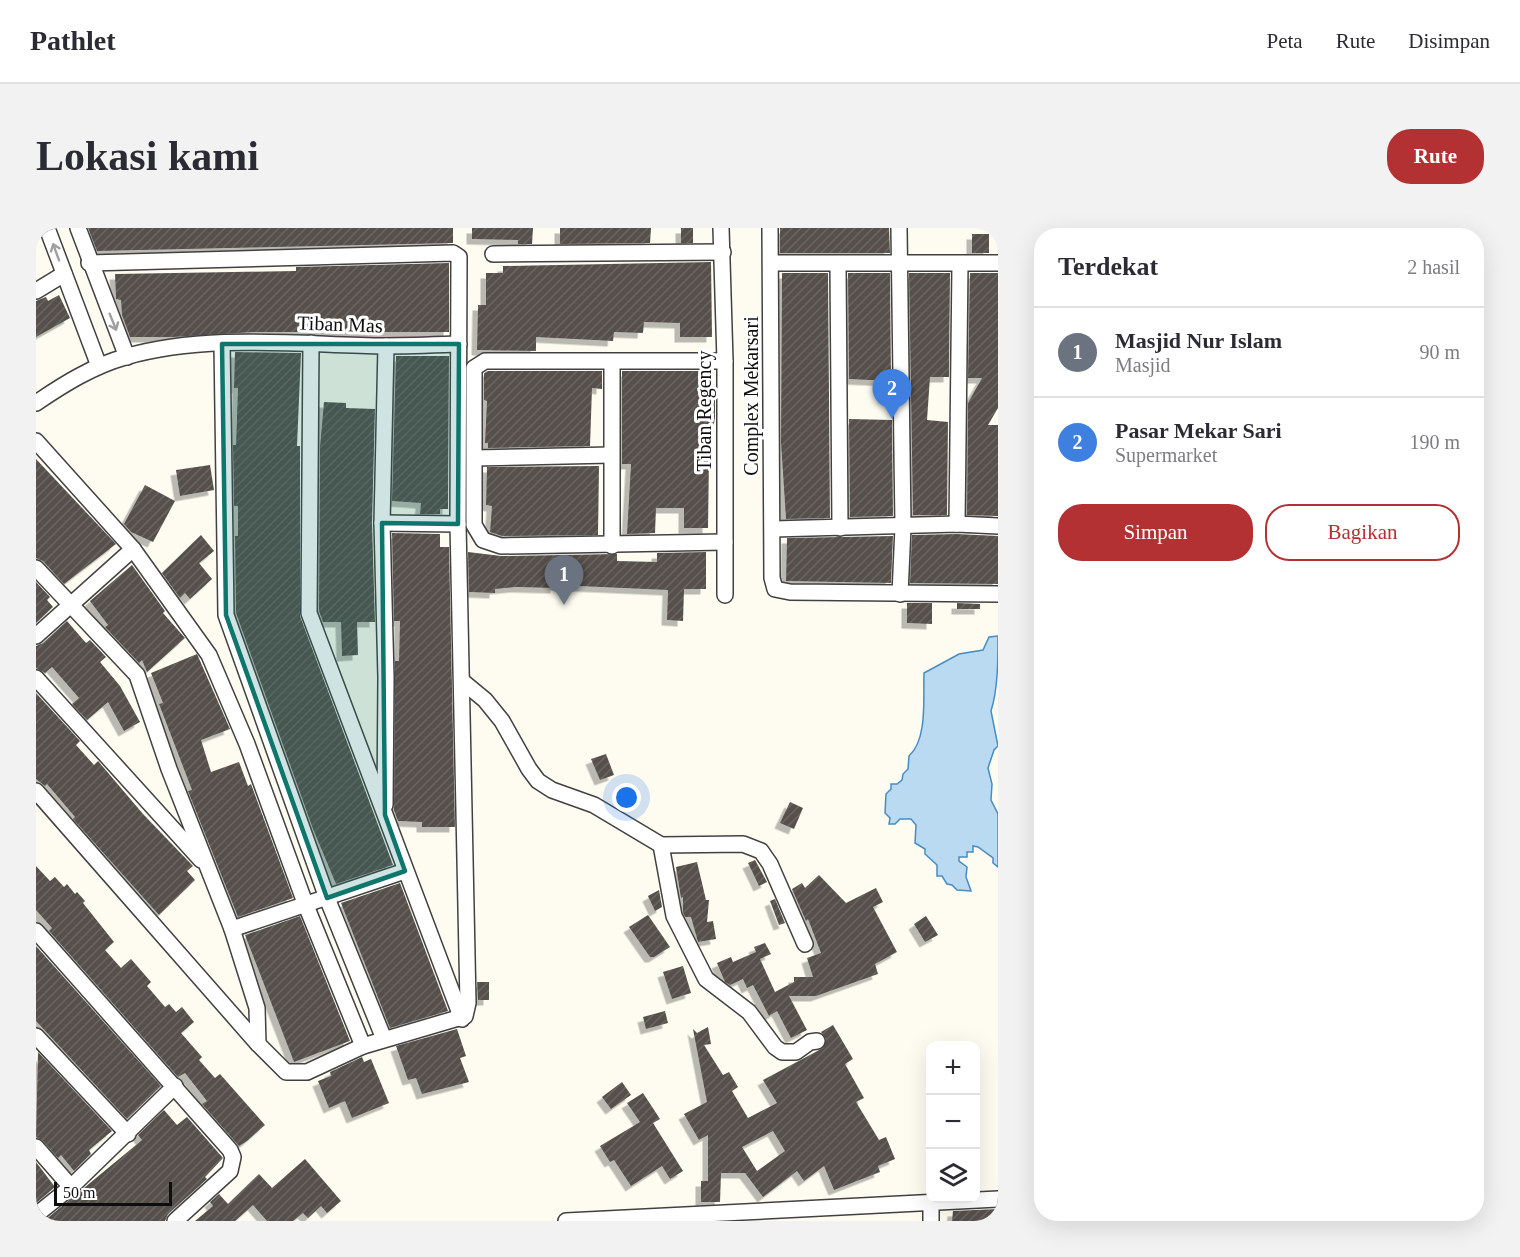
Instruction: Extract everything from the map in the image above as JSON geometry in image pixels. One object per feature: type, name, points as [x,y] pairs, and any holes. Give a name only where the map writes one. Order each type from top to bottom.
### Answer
[{"type":"street","points":[[47,228],[99,366]]},
{"type":"street","points":[[78,228],[89,263],[127,357]]},
{"type":"street","name":"Tiban Regency","points":[[721,228],[725,361],[725,595]]},
{"type":"street","name":"Complex Mekarsari","points":[[770,228],[772,579],[778,590],[998,594]]},
{"type":"street","points":[[899,228],[903,527],[900,594]]},
{"type":"street","points":[[493,254],[723,252]]},
{"type":"street","points":[[36,791],[282,1070],[291,1073],[307,1072],[363,1046],[462,1019],[465,1016],[468,1004],[458,524],[459,257],[453,253],[89,263]]},
{"type":"street","points":[[771,263],[838,265],[998,263]]},
{"type":"street","points":[[957,524],[960,264]]},
{"type":"street","points":[[838,265],[840,528]]},
{"type":"street","points":[[36,291],[64,274]]},
{"type":"street","points":[[72,291],[97,283]]},
{"type":"street","points":[[311,343],[309,613],[462,1019]]},
{"type":"street","name":"Tiban Mas","points":[[36,403],[99,366],[127,357],[222,344],[311,343],[386,346],[459,344]]},
{"type":"street","points":[[222,344],[226,615],[327,898],[384,1039]]},
{"type":"street","points":[[385,815],[386,678],[382,523],[386,346]]},
{"type":"street","points":[[725,361],[612,363],[485,361],[478,363],[474,368],[474,525],[483,540],[501,546],[612,546],[725,542]]},
{"type":"street","points":[[612,363],[612,546]]},
{"type":"street","points":[[36,441],[133,549],[209,655],[248,744],[305,903],[363,1046]]},
{"type":"street","points":[[475,458],[611,455]]},
{"type":"street","points":[[382,523],[458,524]]},
{"type":"street","points":[[773,529],[957,524],[998,526]]},
{"type":"street","points":[[36,636],[133,549]]},
{"type":"street","points":[[36,568],[137,675],[232,929],[257,1008],[258,1044]]},
{"type":"street","points":[[36,678],[207,867]]},
{"type":"street","points":[[462,681],[485,700],[502,721],[538,781],[552,790],[594,805],[661,845],[743,844],[761,851],[770,864],[805,944]]},
{"type":"street","points":[[661,845],[674,916],[706,979],[749,1012],[775,1047],[782,1052],[796,1052],[810,1042],[817,1041]]},
{"type":"street","points":[[232,929],[405,871]]},
{"type":"street","points":[[36,931],[230,1150],[233,1157],[230,1171],[175,1221]]},
{"type":"street","points":[[36,1036],[128,1134]]},
{"type":"street","points":[[36,1215],[71,1187],[175,1086]]},
{"type":"street","points":[[36,1147],[71,1187]]},
{"type":"street","points":[[980,1200],[998,1199]]},
{"type":"street","points":[[566,1221],[664,1218],[931,1203],[931,1221]]},
{"type":"highlighted area","points":[[222,344],[459,344],[458,524],[382,523],[385,815],[405,871],[327,898],[226,615]]},
{"type":"water","points":[[998,636],[998,664],[991,711],[998,746],[994,750],[988,768],[992,784],[991,800],[998,814],[998,867],[993,863],[993,858],[973,846],[973,852],[967,852],[967,857],[959,857],[959,861],[967,867],[966,877],[971,891],[957,890],[947,884],[942,876],[937,876],[937,865],[925,854],[925,849],[915,843],[916,825],[911,819],[900,819],[895,824],[889,824],[890,818],[885,813],[886,794],[891,789],[891,784],[897,784],[902,780],[903,774],[908,769],[909,756],[919,739],[923,717],[924,673],[959,654],[983,650],[989,637]]},
{"type":"building","points":[[88,228],[453,228],[453,243],[97,251]]},
{"type":"building","points":[[472,228],[533,228],[532,244],[518,244],[518,240],[472,239]]},
{"type":"building","points":[[560,228],[651,228],[650,243],[560,244]]},
{"type":"building","points":[[681,228],[693,228],[693,243],[681,243]]},
{"type":"building","points":[[780,228],[889,228],[890,253],[780,253]]},
{"type":"building","points":[[972,234],[989,234],[989,253],[972,253]]},
{"type":"building","points":[[711,262],[712,337],[680,337],[680,323],[644,322],[643,333],[614,332],[613,341],[536,337],[536,351],[477,350],[478,305],[486,305],[486,273],[503,273],[503,266]]},
{"type":"building","points":[[449,263],[449,332],[254,332],[130,337],[122,315],[121,300],[116,299],[115,274],[296,271],[296,267]]},
{"type":"building","points":[[782,273],[828,273],[830,518],[786,519],[781,443]]},
{"type":"building","points":[[848,273],[890,273],[891,381],[849,379]]},
{"type":"building","points":[[909,273],[950,273],[949,377],[930,377],[927,420],[948,422],[947,515],[913,515]]},
{"type":"building","points":[[970,273],[998,273],[998,408],[988,425],[998,425],[998,516],[967,515],[968,403],[982,378],[968,378]]},
{"type":"building","points":[[59,295],[70,318],[36,337],[36,301],[46,297],[48,301]]},
{"type":"building","points":[[235,352],[301,353],[297,446],[300,446],[300,616],[393,865],[336,884],[313,829],[236,613],[235,536],[238,536],[238,506],[234,506],[233,445],[236,445],[238,388],[234,388]]},
{"type":"building","points":[[396,356],[449,356],[448,509],[440,509],[440,514],[420,514],[421,503],[392,501]]},
{"type":"building","points":[[488,371],[602,371],[602,389],[592,388],[590,446],[488,448],[488,443],[485,443],[487,401],[484,400],[484,373]]},
{"type":"building","points":[[622,371],[710,371],[710,390],[715,390],[715,417],[709,458],[708,528],[684,528],[684,508],[656,508],[655,533],[627,534],[631,464],[622,464]]},
{"type":"building","points":[[324,402],[346,403],[346,408],[375,409],[372,523],[375,622],[357,622],[358,655],[342,656],[341,622],[323,622],[319,611],[320,447]]},
{"type":"building","points":[[849,419],[892,420],[893,516],[850,517]]},
{"type":"building","points":[[36,459],[116,544],[64,584],[43,561],[36,558]]},
{"type":"building","points":[[210,465],[214,490],[180,496],[176,470]]},
{"type":"building","points":[[599,466],[598,535],[502,536],[490,532],[492,506],[486,505],[487,467]]},
{"type":"building","points":[[145,485],[175,501],[153,542],[131,532],[124,524]]},
{"type":"building","points":[[392,533],[440,534],[440,547],[449,547],[455,827],[422,827],[422,822],[398,821],[394,810],[395,661],[399,661],[400,621],[394,621]]},
{"type":"building","points":[[201,535],[214,551],[199,563],[212,579],[190,599],[185,593],[180,598],[162,573]]},
{"type":"building","points":[[912,535],[998,536],[998,584],[910,583]]},
{"type":"building","points":[[893,536],[891,583],[786,581],[787,538]]},
{"type":"building","points":[[468,552],[501,556],[617,554],[617,561],[657,562],[657,553],[706,552],[706,589],[684,589],[683,621],[667,620],[668,590],[556,585],[556,588],[495,589],[495,593],[469,592]]},
{"type":"building","points":[[132,565],[165,611],[163,613],[185,638],[147,672],[142,660],[139,663],[105,627],[108,625],[90,601]]},
{"type":"building","points":[[36,582],[50,597],[47,600],[53,607],[36,623]]},
{"type":"building","points":[[907,603],[932,603],[932,624],[907,623]]},
{"type":"building","points":[[957,603],[980,604],[980,609],[957,609]]},
{"type":"building","points":[[67,621],[86,643],[90,640],[106,657],[100,662],[120,686],[140,722],[124,731],[108,702],[87,720],[72,704],[79,698],[52,667],[45,673],[36,668],[36,646],[43,643]]},
{"type":"building","points":[[197,654],[230,729],[201,740],[211,772],[239,762],[248,786],[251,784],[293,898],[238,917],[188,791],[192,790],[159,704],[163,703],[151,673]]},
{"type":"building","points":[[36,693],[80,741],[76,745],[94,765],[98,761],[143,814],[193,866],[187,871],[195,880],[159,915],[73,819],[75,817],[47,784],[45,786],[36,779]]},
{"type":"building","points":[[606,754],[614,775],[600,780],[591,759]]},
{"type":"building","points":[[790,802],[803,808],[794,829],[780,823]]},
{"type":"building","points":[[755,860],[767,882],[759,886],[748,863]]},
{"type":"building","points":[[697,862],[706,900],[709,900],[707,922],[713,921],[716,939],[698,942],[691,917],[685,917],[683,913],[683,897],[681,898],[676,867]]},
{"type":"building","points":[[36,866],[50,881],[55,877],[64,887],[67,884],[85,901],[83,903],[114,942],[105,950],[121,968],[131,959],[151,982],[147,986],[165,1007],[169,1004],[176,1012],[182,1007],[194,1022],[181,1033],[202,1057],[199,1060],[215,1078],[220,1074],[265,1125],[247,1141],[239,1146],[202,1104],[207,1101],[185,1073],[178,1077],[49,931],[52,928],[36,910]]},
{"type":"building","points":[[819,875],[846,903],[876,888],[883,902],[873,907],[897,952],[875,964],[878,974],[816,996],[789,996],[807,1030],[791,1038],[777,1011],[769,1016],[753,985],[747,988],[743,979],[730,985],[725,982],[717,963],[731,957],[733,962],[756,952],[754,947],[765,943],[771,954],[760,959],[775,992],[794,982],[794,977],[813,977],[807,958],[821,953],[808,919],[806,921],[792,889],[802,883],[805,888]]},
{"type":"building","points":[[400,883],[448,1011],[390,1028],[341,903]]},
{"type":"building","points":[[659,890],[662,907],[655,911],[648,896]]},
{"type":"building","points":[[775,899],[785,923],[779,925],[770,901]]},
{"type":"building","points":[[648,915],[670,947],[654,957],[650,957],[629,927]]},
{"type":"building","points":[[300,916],[350,1041],[294,1062],[245,935]]},
{"type":"building","points":[[926,916],[938,935],[925,942],[914,924]]},
{"type":"building","points":[[36,946],[161,1086],[127,1119],[36,1021]]},
{"type":"building","points":[[683,966],[691,993],[672,999],[663,972]]},
{"type":"building","points":[[477,982],[489,982],[489,1000],[478,1000]]},
{"type":"building","points":[[665,1011],[668,1023],[646,1029],[643,1017]]},
{"type":"building","points":[[833,1025],[853,1059],[845,1064],[864,1098],[856,1102],[879,1140],[886,1137],[895,1159],[878,1166],[880,1172],[834,1190],[824,1166],[804,1181],[797,1171],[763,1197],[745,1173],[721,1173],[720,1202],[701,1202],[701,1181],[708,1181],[708,1135],[699,1140],[684,1114],[707,1102],[693,1029],[697,1033],[708,1027],[711,1044],[704,1045],[723,1075],[729,1072],[738,1087],[732,1091],[748,1118],[777,1103],[763,1080],[823,1048],[826,1039],[821,1032]],"holes":[[[773,1131],[785,1151],[757,1171],[742,1147]]]},
{"type":"building","points":[[457,1029],[466,1056],[460,1058],[469,1082],[422,1094],[416,1078],[408,1080],[396,1046]]},
{"type":"building","points":[[38,1052],[112,1131],[89,1150],[91,1154],[74,1171],[61,1155],[58,1158],[43,1141],[36,1137]]},
{"type":"building","points":[[362,1057],[364,1062],[371,1059],[389,1103],[352,1118],[345,1101],[329,1108],[318,1081],[331,1076],[330,1072]]},
{"type":"building","points":[[622,1082],[631,1095],[611,1109],[602,1097]]},
{"type":"building","points":[[643,1093],[660,1119],[653,1123],[683,1171],[670,1179],[662,1166],[631,1186],[614,1160],[610,1162],[600,1146],[640,1122],[627,1103]]},
{"type":"building","points":[[164,1110],[177,1125],[187,1117],[223,1158],[205,1177],[207,1179],[168,1214],[165,1221],[44,1221],[142,1140],[138,1135]]},
{"type":"building","points":[[305,1159],[341,1201],[327,1213],[321,1206],[308,1218],[303,1213],[293,1221],[267,1221],[253,1205],[235,1221],[195,1221],[213,1206],[210,1202],[219,1194],[228,1204],[259,1174],[272,1188]]},
{"type":"building","points":[[36,1162],[55,1187],[36,1203]]},
{"type":"building","points":[[998,1209],[998,1221],[952,1221],[953,1211]]},
{"type":"place","name":"Pasar Mekar Sari","points":[[892,419]]},
{"type":"place","name":"Masjid Nur Islam","points":[[564,605]]}]
